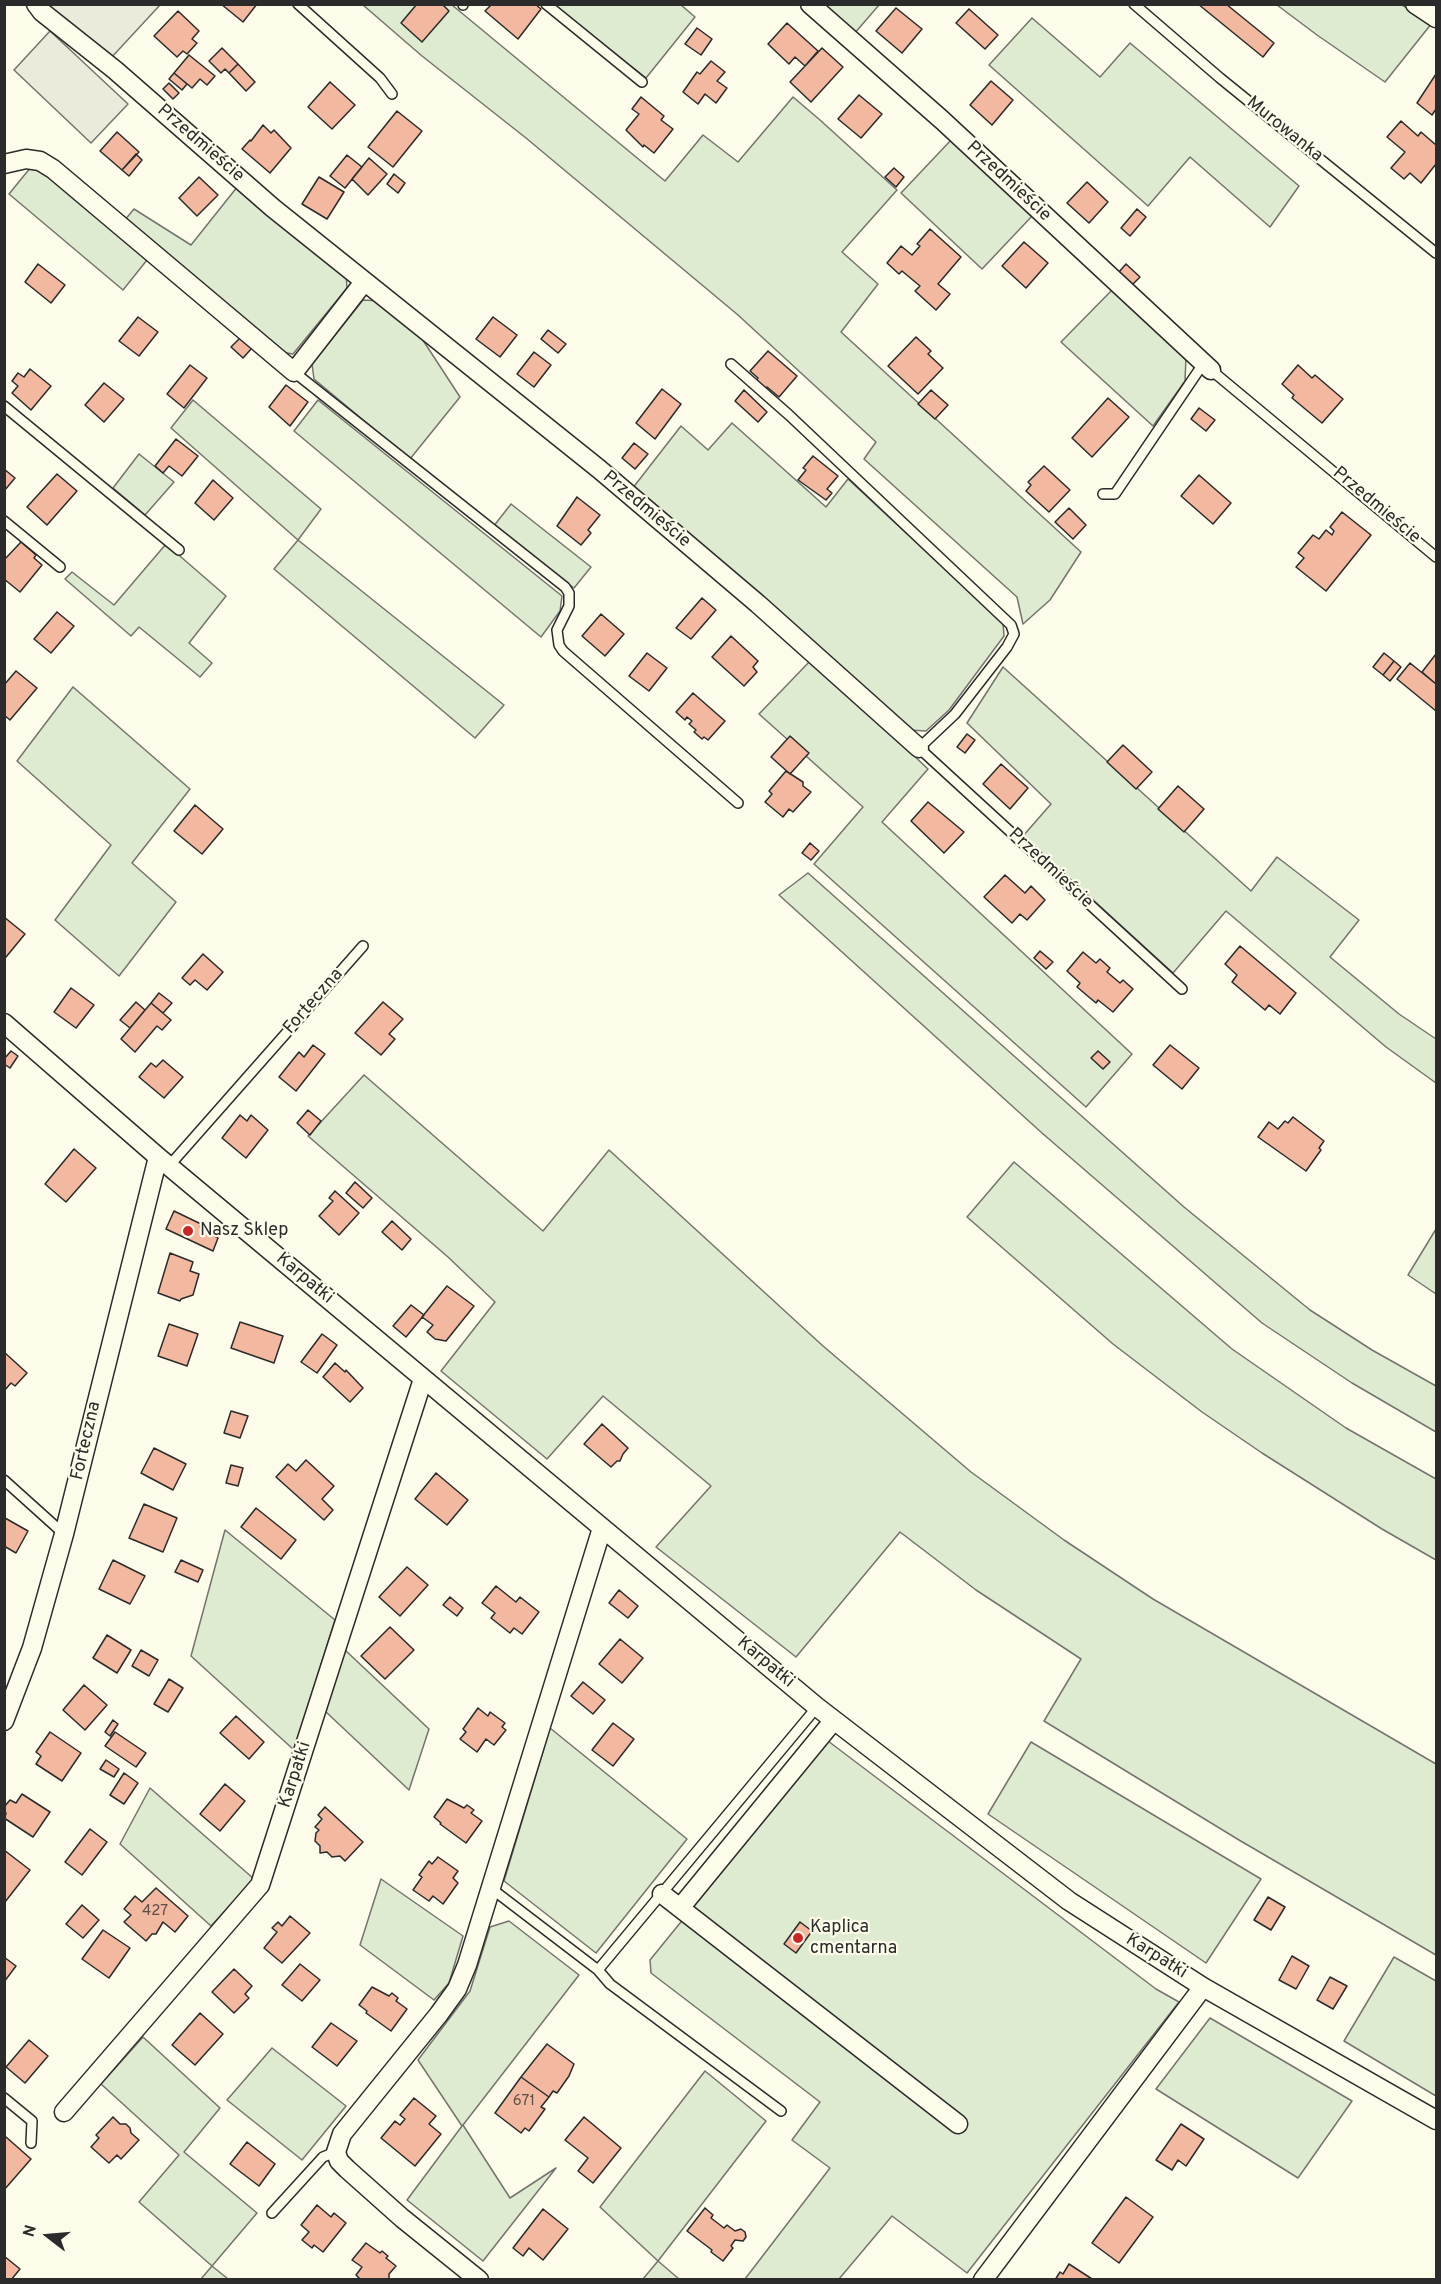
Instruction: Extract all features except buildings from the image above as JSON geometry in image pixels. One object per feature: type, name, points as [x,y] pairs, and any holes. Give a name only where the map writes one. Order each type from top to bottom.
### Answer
[{"type":"street","name":"Przedmieście","points":[[36,4],[42,12],[115,70],[273,208],[599,469],[758,604],[919,748]]},
{"type":"street","name":"Przedmieście","points":[[810,4],[942,120],[1207,367]]},
{"type":"street","points":[[1415,4],[1437,18]]},
{"type":"street","points":[[4,164],[26,159],[40,161],[53,169],[294,372],[364,282]]},
{"type":"street","name":"Karpatki","points":[[4,1023],[423,1379],[817,1707],[1069,1901],[1203,1987],[983,2280]]},
{"type":"street","name":"Forteczna","points":[[4,1721],[32,1648],[164,1161]]},
{"type":"street","name":"Karpatki","points":[[64,2112],[260,1885],[423,1379]]},
{"type":"street","points":[[479,2280],[347,2169],[339,2161],[336,2152],[342,2134],[440,2014],[457,1989],[492,1889],[602,1528]]},
{"type":"street","points":[[680,1908],[834,1720]]},
{"type":"street","points":[[662,1894],[958,2124]]},
{"type":"street","points":[[1203,1987],[1437,2120]]},
{"type":"lane","points":[[298,4],[380,78],[392,94]]},
{"type":"lane","points":[[546,4],[642,82]]},
{"type":"lane","name":"Murowanka","points":[[1134,4],[1220,78],[1437,253]]},
{"type":"lane","points":[[731,364],[789,415],[1011,625],[1014,634],[1007,647],[955,714],[919,748]]},
{"type":"lane","points":[[1103,494],[1115,494],[1207,367]]},
{"type":"lane","name":"Przedmieście","points":[[1207,367],[1437,557]]},
{"type":"lane","points":[[294,372],[565,587],[569,593],[569,606],[557,630],[559,645],[563,651],[738,803]]},
{"type":"lane","points":[[4,406],[179,550]]},
{"type":"lane","points":[[4,521],[60,567]]},
{"type":"lane","name":"Przedmieście","points":[[919,748],[1182,989]]},
{"type":"lane","name":"Forteczna","points":[[164,1161],[363,946]]},
{"type":"lane","points":[[4,1480],[64,1534]]},
{"type":"lane","points":[[598,1970],[817,1707]]},
{"type":"lane","points":[[492,1889],[598,1970],[610,1984],[781,2111]]},
{"type":"lane","points":[[4,2098],[32,2121],[30,2143]]},
{"type":"lane","points":[[272,2213],[323,2157],[336,2152]]},
{"type":"green space","points":[[363,5],[452,5],[665,181],[703,135],[738,162],[793,97],[820,120],[897,190],[842,252],[878,284],[841,332],[1081,552],[1050,600],[1023,624],[1017,597],[864,459],[876,442],[738,315]]},
{"type":"green space","points":[[554,5],[681,5],[695,17],[646,78]]},
{"type":"green space","points":[[819,5],[879,5],[854,34]]},
{"type":"green space","points":[[1277,5],[1402,5],[1432,23],[1385,82]]},
{"type":"green space","points":[[1032,18],[1100,77],[1130,43],[1299,186],[1270,227],[1190,157],[1148,206],[989,65]]},
{"type":"green space","points":[[952,139],[1034,214],[982,269],[901,193]]},
{"type":"green space","points":[[31,167],[42,168],[147,260],[123,290],[9,194]]},
{"type":"green space","points":[[238,186],[346,273],[347,288],[293,354],[281,352],[124,221],[134,209],[191,245]]},
{"type":"green space","points":[[1114,288],[1186,357],[1185,381],[1153,426],[1061,342]]},
{"type":"green space","points":[[363,300],[381,301],[415,328],[460,397],[410,459],[314,379],[312,364]]},
{"type":"green space","points":[[193,400],[321,509],[298,540],[171,428]]},
{"type":"green space","points":[[318,400],[562,596],[560,611],[541,637],[294,431]]},
{"type":"green space","points":[[732,423],[826,507],[848,479],[1003,623],[1004,636],[949,710],[926,731],[909,730],[632,489],[681,426],[708,450]]},
{"type":"green space","points":[[139,454],[174,482],[145,515],[113,488]]},
{"type":"green space","points":[[511,504],[591,567],[574,588],[493,527]]},
{"type":"green space","points":[[298,540],[504,705],[475,738],[274,569]]},
{"type":"green space","points":[[166,544],[226,596],[189,643],[212,663],[200,677],[139,627],[131,636],[65,579],[72,572],[114,605]]},
{"type":"green space","points":[[812,659],[928,769],[882,822],[1132,1054],[1086,1107],[814,864],[863,807],[759,714]]},
{"type":"green space","points":[[1003,667],[1251,891],[1277,857],[1359,920],[1330,957],[1399,1014],[1436,1039],[1436,1083],[1386,1047],[1226,911],[1173,973],[1023,836],[1051,804],[967,723]]},
{"type":"green space","points":[[73,687],[190,789],[132,863],[176,902],[119,976],[55,920],[111,845],[17,761]]},
{"type":"green space","points":[[808,873],[1184,1207],[1310,1310],[1372,1350],[1436,1386],[1436,1432],[1352,1383],[1262,1323],[1042,1133],[779,895]]},
{"type":"green space","points":[[364,1075],[543,1231],[609,1150],[823,1346],[971,1472],[1064,1540],[1153,1599],[1436,1764],[1436,1955],[1239,1840],[1044,1721],[1081,1659],[976,1590],[900,1532],[796,1657],[656,1547],[711,1486],[603,1396],[547,1459],[441,1371],[495,1302],[448,1257],[308,1136]]},
{"type":"green space","points":[[1014,1162],[1232,1349],[1346,1428],[1436,1479],[1436,1560],[1382,1529],[1202,1412],[1113,1344],[967,1217]]},
{"type":"green space","points":[[1436,1229],[1436,1294],[1408,1275]]},
{"type":"green space","points":[[225,1530],[335,1620],[294,1750],[191,1656]]},
{"type":"green space","points":[[345,1650],[429,1729],[409,1790],[325,1711]]},
{"type":"green space","points":[[550,1728],[687,1839],[596,1953],[504,1881]]},
{"type":"green space","points":[[828,1741],[1156,1989],[1179,2002],[967,2273],[892,2216],[839,2279],[745,2279],[830,2168],[792,2140],[820,2102],[651,1973],[650,1960]]},
{"type":"green space","points":[[1031,1742],[1261,1879],[1206,1963],[988,1814]]},
{"type":"green space","points":[[150,1788],[254,1879],[211,1926],[120,1844]]},
{"type":"green space","points":[[381,1879],[463,1936],[449,1983],[434,2000],[360,1945]]},
{"type":"green space","points":[[509,1921],[579,1975],[463,2125],[510,2198],[556,2168],[483,2261],[407,2200],[462,2126],[418,2060],[470,1991],[490,1927]]},
{"type":"green space","points":[[1394,1957],[1436,1981],[1436,2096],[1344,2041]]},
{"type":"green space","points":[[1210,2018],[1352,2101],[1298,2178],[1156,2089]]},
{"type":"green space","points":[[143,2037],[220,2108],[184,2152],[257,2213],[212,2266],[139,2202],[179,2155],[101,2084]]},
{"type":"green space","points":[[272,2048],[346,2106],[302,2160],[227,2100]]},
{"type":"green space","points":[[705,2071],[766,2121],[658,2261],[600,2207]]},
{"type":"green space","points":[[658,2261],[679,2279],[643,2279]]},
{"type":"green space","points":[[212,2266],[228,2279],[201,2279]]},
{"type":"shaded area","points":[[47,5],[160,5],[110,59]]},
{"type":"shaded area","points":[[50,31],[128,104],[91,143],[14,70]]},
{"type":"place","name":"Nasz Sklep","points":[[188,1231]]},
{"type":"place","name":"Kaplica cmentarna","points":[[798,1938]]}]
